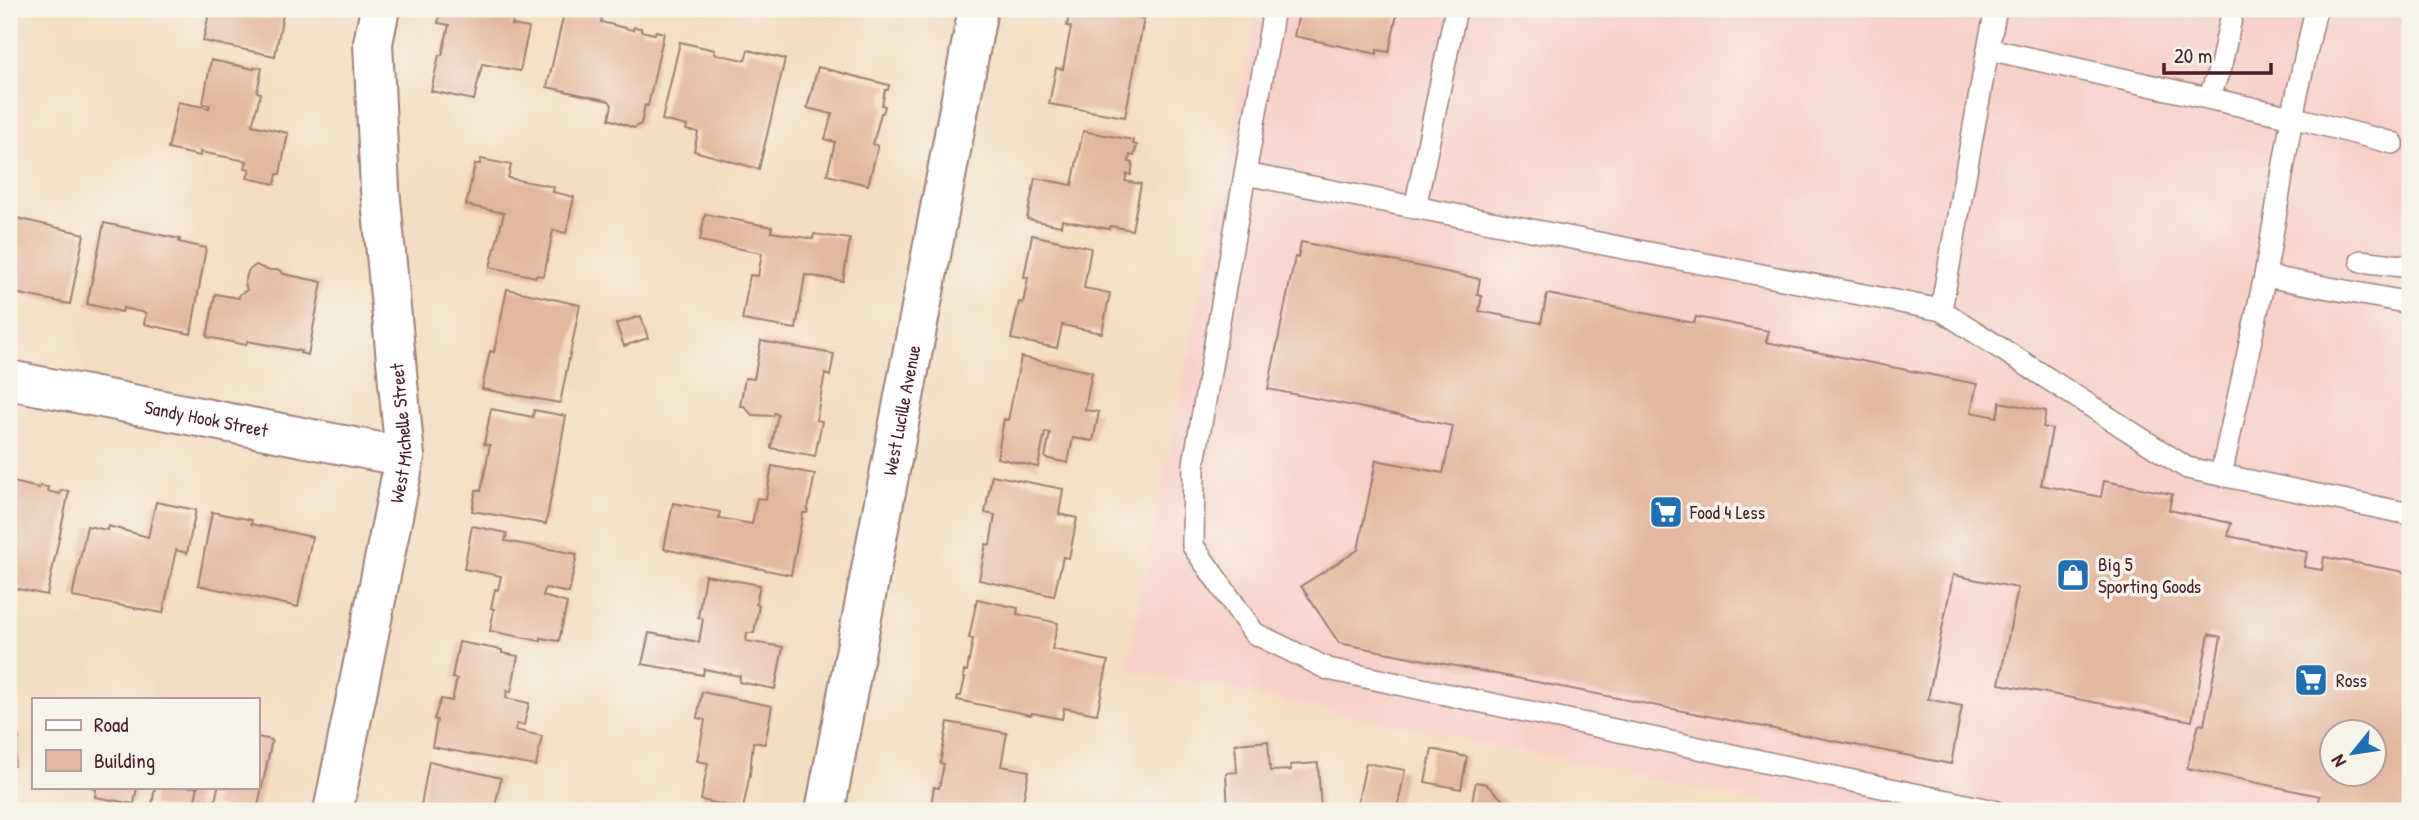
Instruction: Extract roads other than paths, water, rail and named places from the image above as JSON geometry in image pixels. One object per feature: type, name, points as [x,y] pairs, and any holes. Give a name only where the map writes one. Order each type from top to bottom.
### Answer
[{"type":"street","name":"West Michelle Street","points":[[333,811],[405,457],[380,189],[373,43],[380,9]]},
{"type":"street","name":"West Lucille Avenue","points":[[825,811],[969,11]]},
{"type":"street","name":"Sandy Hook Street","points":[[9,380],[405,457]]},
{"type":"lane","points":[[1274,9],[1194,463],[1193,546],[1254,633],[1328,669],[1994,811]]},
{"type":"lane","points":[[1415,208],[1456,9]]},
{"type":"lane","points":[[1941,310],[1996,9]]},
{"type":"lane","points":[[2209,99],[2221,65],[2233,9]]},
{"type":"lane","points":[[2221,475],[2265,276],[2292,117],[2316,9]]},
{"type":"lane","points":[[1987,49],[2292,117],[2393,143]]},
{"type":"lane","points":[[1245,174],[1941,310],[2187,468],[2410,514]]},
{"type":"lane","points":[[2361,261],[2410,267]]},
{"type":"lane","points":[[2265,276],[2410,303]]},
{"type":"place","name":"Food 4 Less","points":[[1666,512]]},
{"type":"place","name":"Big 5 Sporting Goods","points":[[2073,575]]},
{"type":"place","name":"Ross","points":[[2311,680]]}]
